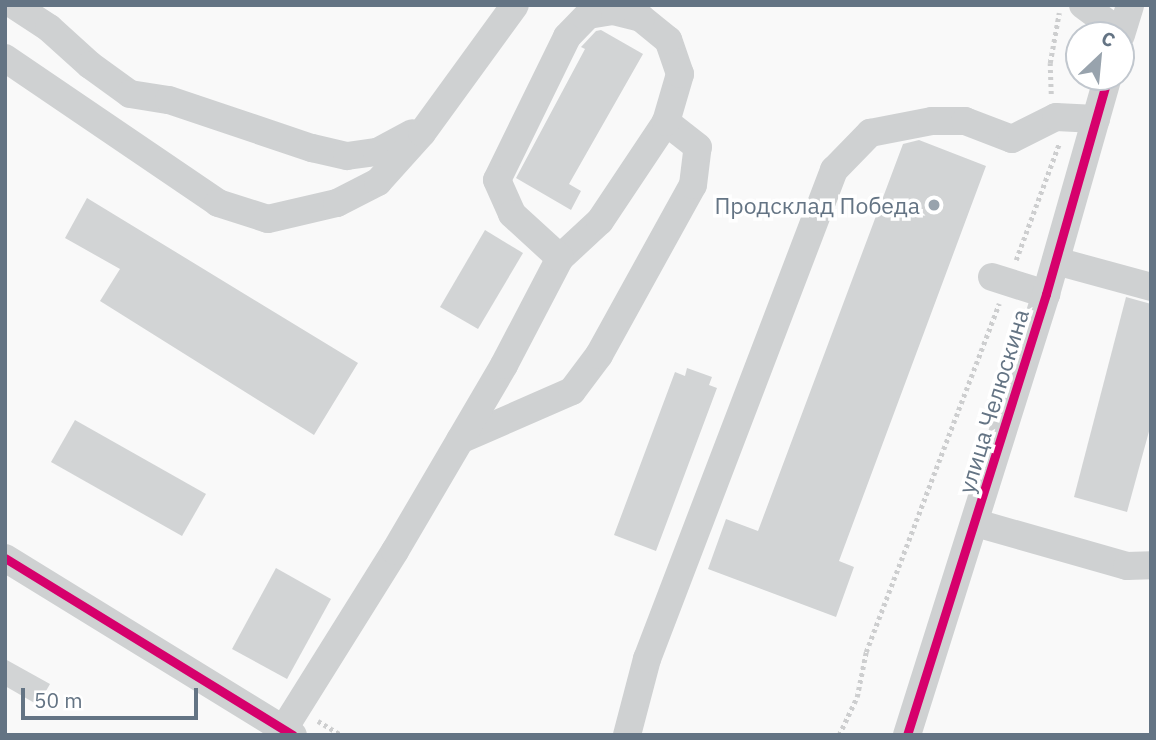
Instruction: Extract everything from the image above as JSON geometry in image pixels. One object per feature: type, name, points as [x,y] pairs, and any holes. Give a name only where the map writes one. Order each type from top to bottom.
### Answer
[{"type":"street","points":[[14,5],[50,28],[130,94],[169,100],[312,148],[347,156],[377,152],[429,122]]},
{"type":"street","points":[[5,58],[218,203],[268,219],[337,203],[377,182],[429,122],[515,5]]},
{"type":"street","points":[[1083,5],[1104,21]]},
{"type":"street","points":[[5,558],[285,733],[504,365],[560,258],[600,221],[666,122],[680,74],[668,40],[641,18],[612,10],[588,15],[567,37],[497,180],[512,214],[560,258]]},
{"type":"street","points":[[91,116],[111,80]]},
{"type":"street","name":"улица Челюскина","points":[[907,735],[976,523],[1056,261],[1104,91]]},
{"type":"street","points":[[626,735],[647,659],[834,170],[870,133],[932,121],[965,121],[1012,139],[1056,117],[1096,119]]},
{"type":"street","points":[[460,440],[572,391],[599,355],[693,185],[698,146],[666,122]]},
{"type":"street","points":[[1056,261],[1151,286]]},
{"type":"street","points":[[1000,279],[1046,294]]},
{"type":"street","points":[[976,523],[1127,566],[1151,565]]},
{"type":"path","points":[[839,735],[857,697],[866,652],[1000,279],[1057,152],[1060,141],[1050,63],[1062,5]]},
{"type":"building","points":[[601,30],[643,54],[569,184],[581,191],[571,210],[516,178],[585,49],[581,47],[596,31]]},
{"type":"building","points":[[919,140],[986,166],[839,561],[854,567],[836,617],[708,569],[726,519],[758,531],[903,144]]},
{"type":"building","points":[[87,198],[358,363],[314,435],[100,301],[120,269],[65,238]]},
{"type":"building","points":[[485,230],[523,253],[478,329],[440,307]]},
{"type":"building","points":[[1126,297],[1151,304],[1151,424],[1127,512],[1074,497]]},
{"type":"building","points":[[687,368],[712,377],[709,385],[717,388],[656,551],[614,535],[675,372],[685,376]]},
{"type":"building","points":[[75,420],[206,494],[182,536],[51,462]]},
{"type":"building","points":[[276,568],[331,599],[287,679],[232,649]]},
{"type":"building","points":[[5,659],[50,684],[38,705],[5,686]]},
{"type":"cycle path","points":[[907,735],[1046,294],[1104,91]]},
{"type":"cycle path","points":[[5,558],[293,735]]},
{"type":"place","name":"Продсклад Победа","points":[[934,205]]}]
